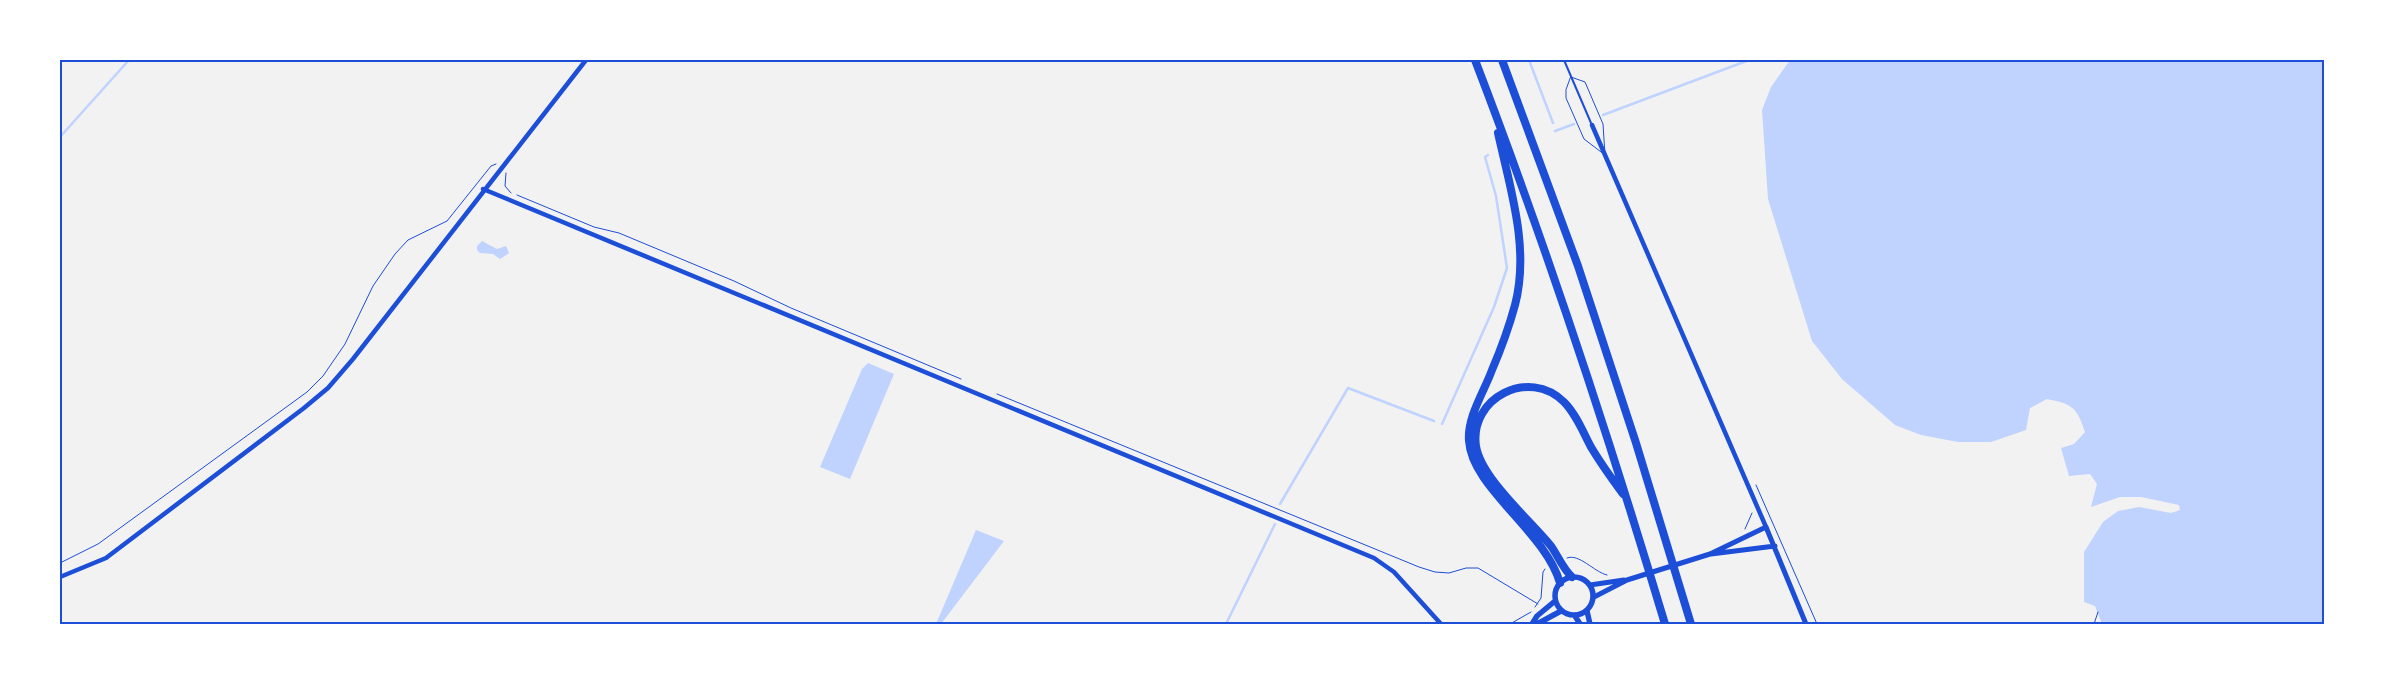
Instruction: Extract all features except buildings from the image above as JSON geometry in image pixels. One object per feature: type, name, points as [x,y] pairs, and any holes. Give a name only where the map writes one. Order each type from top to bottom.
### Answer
[{"type":"highway","points":[[1475,60],[1538,233],[1628,500],[1665,624]]},
{"type":"highway","points":[[1502,60],[1578,266],[1636,443],[1691,624]]},
{"type":"highway","points":[[1493,106],[1517,219],[1520,252],[1518,284],[1516,304],[1475,411],[1469,440],[1474,463],[1538,542],[1550,560],[1560,583]]},
{"type":"highway","points":[[1572,577],[1552,547],[1494,481],[1482,463],[1476,446],[1476,434],[1478,420],[1488,404],[1500,394],[1512,388],[1530,386],[1563,401],[1602,465],[1628,500]]},
{"type":"main road","points":[[1580,624],[1575,616],[1561,611],[1555,601],[1555,591],[1560,583],[1572,577],[1579,578],[1590,585],[1594,597],[1587,611],[1590,624]]},
{"type":"main road","points":[[1532,624],[1537,616],[1555,601]]},
{"type":"main road","points":[[1538,624],[1561,611]]},
{"type":"main road","points":[[1575,616],[1587,611]]},
{"type":"street","points":[[60,577],[106,558],[328,388],[353,359],[483,189],[586,60]]},
{"type":"street","points":[[1592,125],[1775,546],[1806,624]]},
{"type":"street","points":[[483,189],[1374,558],[1394,572],[1441,624]]},
{"type":"street","points":[[1590,585],[1629,579],[1687,562],[1710,554],[1766,528]]},
{"type":"street","points":[[1710,554],[1775,546]]},
{"type":"street","points":[[1594,597],[1629,579]]},
{"type":"lane","points":[[1564,60],[1592,125]]},
{"type":"path","points":[[1571,77],[1585,82],[1603,124],[1605,155],[1584,138],[1566,98],[1566,90],[1571,77]]},
{"type":"path","points":[[60,563],[98,544],[307,392],[323,376],[345,344],[373,286],[403,244],[447,221],[494,164],[501,167],[507,174],[506,187],[512,193],[594,227],[620,233],[734,281],[791,308],[968,382]]},
{"type":"path","points":[[994,393],[1419,567],[1435,572],[1449,573],[1466,568],[1482,569],[1538,604]]},
{"type":"path","points":[[1766,507],[1817,624]]},
{"type":"path","points":[[1743,531],[1750,521],[1750,514]]},
{"type":"path","points":[[2094,624],[2098,612]]},
{"type":"water","points":[[1790,60],[2324,60],[2324,624],[2102,624],[2095,606],[2084,602],[2084,552],[2103,522],[2118,511],[2139,507],[2171,513],[2180,510],[2179,505],[2141,497],[2120,497],[2091,507],[2097,484],[2090,474],[2069,476],[2061,448],[2074,444],[2085,432],[2076,412],[2068,405],[2047,399],[2030,408],[2026,430],[1991,442],[1958,442],[1921,435],[1895,425],[1842,379],[1812,341],[1768,199],[1762,110],[1771,87]]},
{"type":"water","points":[[482,241],[497,249],[506,246],[509,253],[500,259],[493,254],[480,253],[477,250],[477,246]]},
{"type":"water","points":[[868,363],[894,374],[850,479],[820,467],[862,369]]},
{"type":"water","points":[[976,530],[1004,541],[941,624],[936,624]]},
{"type":"waterway","points":[[60,137],[129,60]]},
{"type":"waterway","points":[[1529,60],[1553,123]]},
{"type":"waterway","points":[[1603,115],[1749,60]]},
{"type":"waterway","points":[[1555,131],[1574,124]]},
{"type":"waterway","points":[[1442,424],[1494,307],[1507,268],[1496,196],[1485,157],[1488,155]]},
{"type":"waterway","points":[[1280,504],[1348,388],[1434,421]]},
{"type":"waterway","points":[[1226,624],[1275,524]]}]
